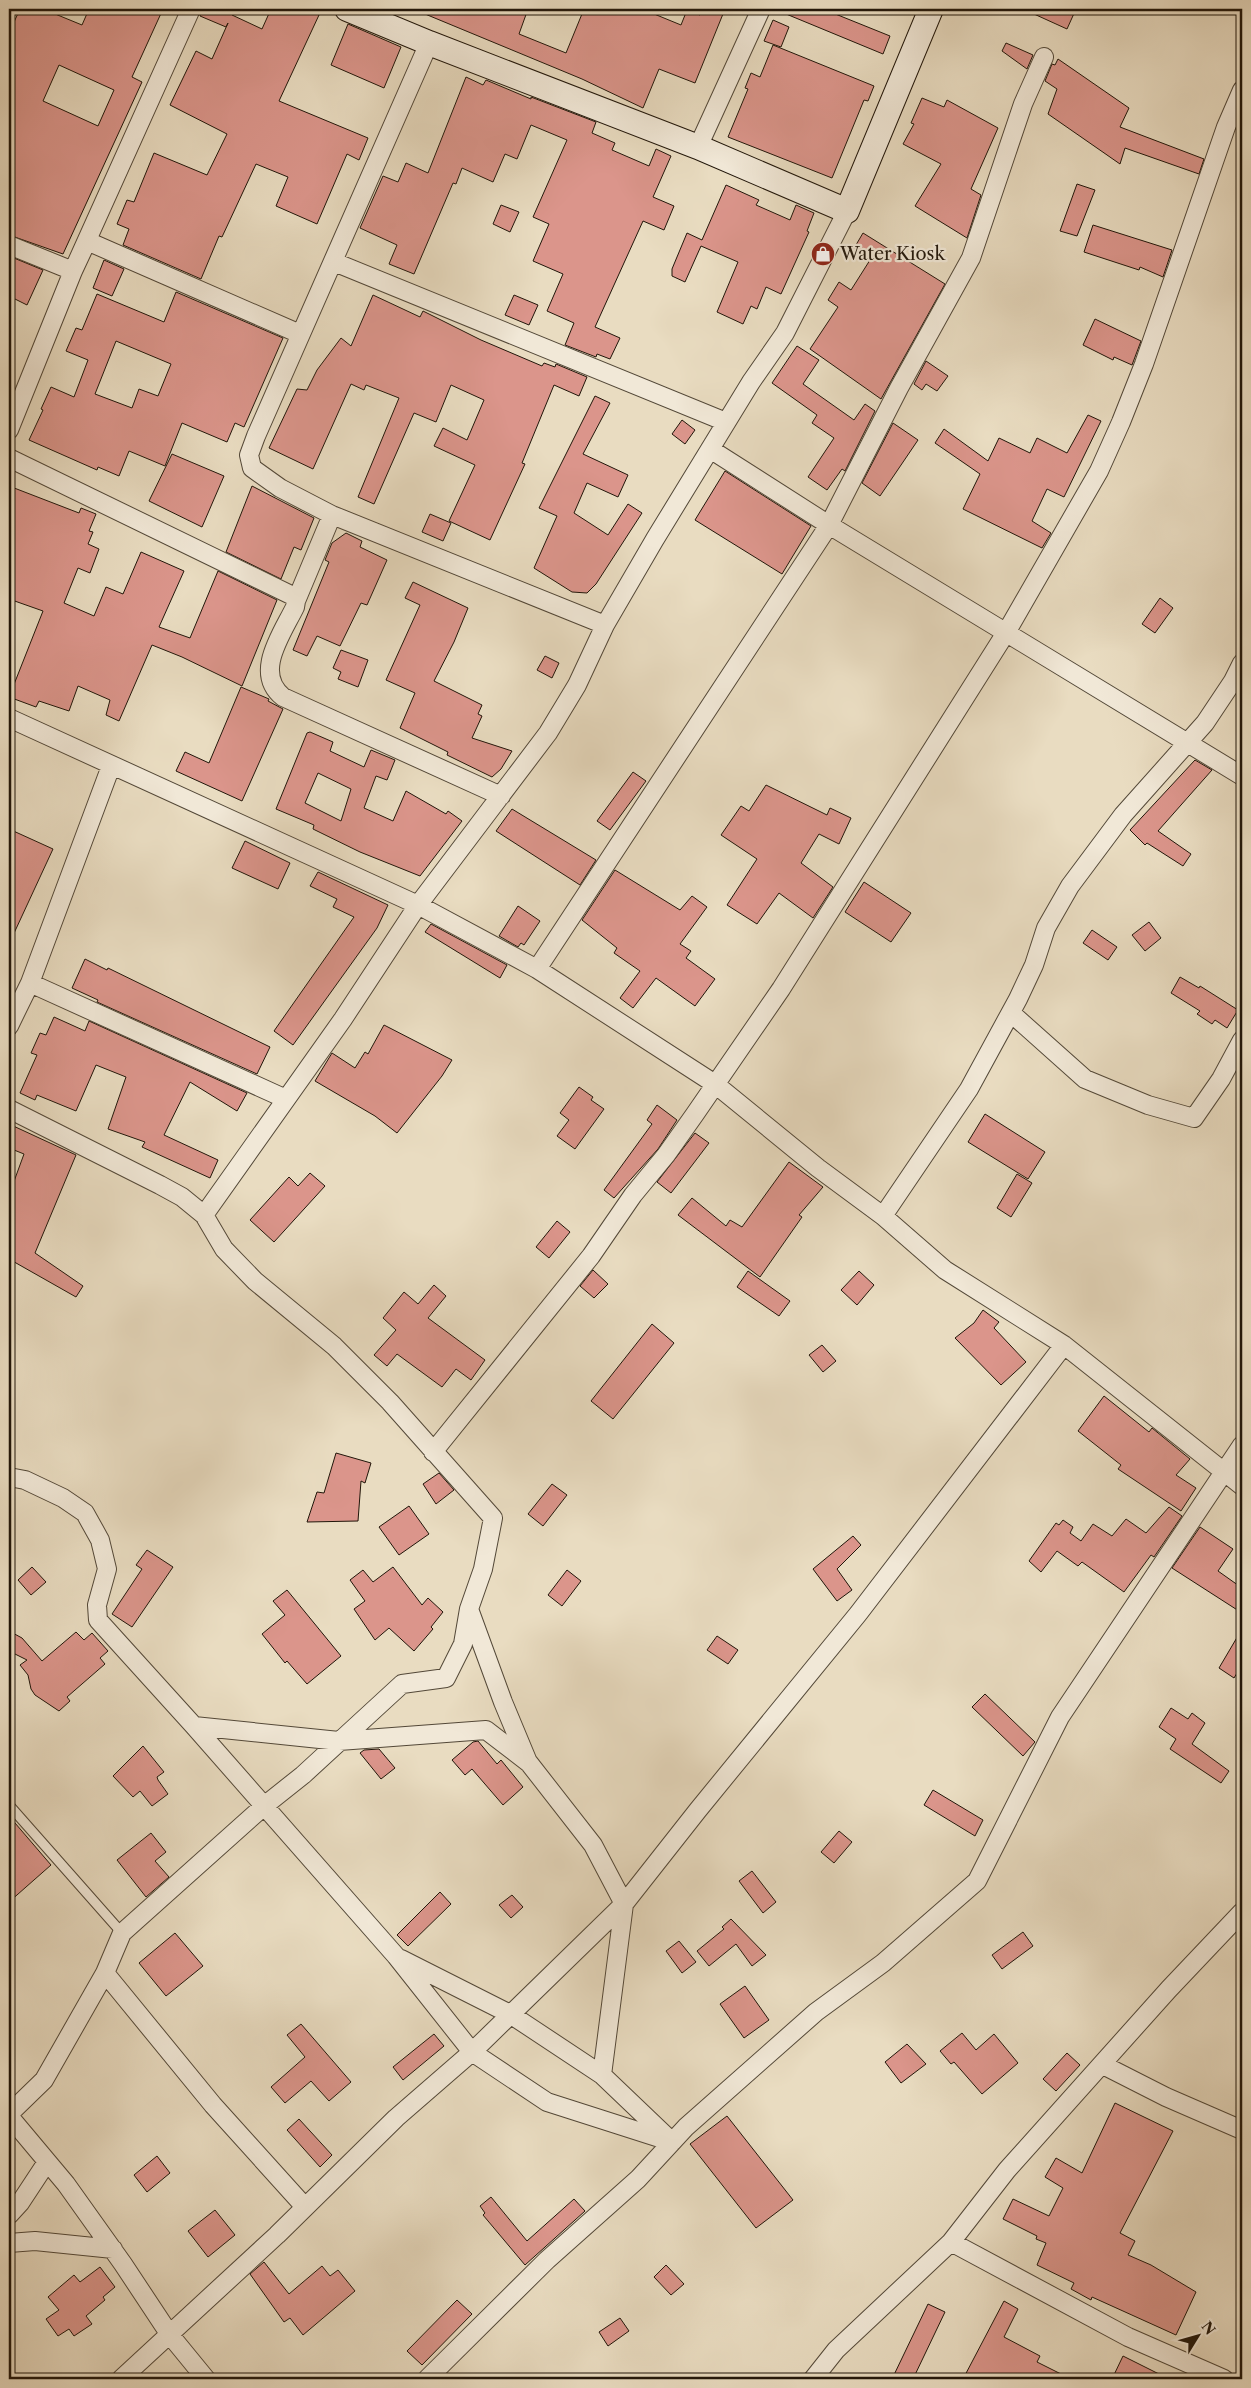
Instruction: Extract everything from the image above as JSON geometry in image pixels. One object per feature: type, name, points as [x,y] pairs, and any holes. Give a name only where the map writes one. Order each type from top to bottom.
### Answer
[{"type":"main road","points":[[347,9],[429,43],[698,147],[847,211],[931,9]]},
{"type":"street","points":[[74,271],[191,9]]},
{"type":"street","points":[[698,147],[761,9]]},
{"type":"street","points":[[429,43],[256,436],[250,455],[252,468],[280,488],[332,515],[605,625]]},
{"type":"street","points":[[537,970],[829,525],[899,388],[971,258],[1024,104],[1044,57]]},
{"type":"street","points":[[433,1452],[591,1256],[634,1195],[666,1155],[781,989],[1007,631],[1099,471],[1121,422],[1144,364],[1226,127],[1242,90]]},
{"type":"street","points":[[204,1215],[343,1019],[418,905],[548,733],[577,685],[605,625],[726,422],[785,333],[847,211]]},
{"type":"street","points":[[9,430],[87,241],[300,334]]},
{"type":"street","points":[[9,245],[74,271]]},
{"type":"street","points":[[334,262],[726,422]]},
{"type":"street","points":[[710,448],[829,525],[1007,631],[1242,776]]},
{"type":"street","points":[[9,458],[293,596],[296,601]]},
{"type":"street","points":[[332,515],[270,660],[271,682],[276,692],[283,697],[501,796]]},
{"type":"street","points":[[883,1216],[969,1089],[1011,1014],[1034,965],[1046,928],[1070,886],[1123,815],[1205,723],[1233,681],[1242,663]]},
{"type":"street","points":[[9,718],[418,905],[537,970],[715,1084],[818,1168],[883,1216],[945,1270],[1064,1345],[1242,1486]]},
{"type":"street","points":[[9,1026],[30,983],[111,766]]},
{"type":"street","points":[[30,983],[286,1099]]},
{"type":"street","points":[[1011,1014],[1085,1079],[1148,1105],[1194,1118],[1221,1079],[1242,1040]]},
{"type":"street","points":[[9,1109],[160,1185],[182,1197],[204,1215],[224,1249],[255,1281],[334,1346],[390,1402],[493,1518],[482,1569],[469,1609],[463,1644],[446,1678],[402,1684],[338,1740],[303,1775],[264,1806],[122,1933],[106,1972],[44,2080],[9,2115],[113,2249],[170,2335],[206,2379]]},
{"type":"street","points":[[121,2379],[305,2207],[396,2118],[472,2052],[624,1904],[858,1614],[1064,1345]]},
{"type":"street","points":[[427,2379],[547,2260],[638,2179],[686,2127],[816,2012],[883,1963],[977,1881],[1060,1717],[1242,1445]]},
{"type":"street","points":[[9,1477],[25,1480],[85,1513],[100,1540],[107,1569],[97,1605],[98,1620],[396,1956],[472,2052],[547,2102],[672,2142]]},
{"type":"street","points":[[469,1609],[503,1702],[529,1763],[592,1845],[624,1904],[602,2075]]},
{"type":"street","points":[[194,1726],[338,1740],[486,1730],[529,1763]]},
{"type":"street","points":[[813,2379],[836,2350],[951,2242],[1007,2170],[1242,1912]]},
{"type":"street","points":[[396,1956],[510,2014],[602,2075],[672,2142]]},
{"type":"street","points":[[106,1972],[213,2105],[305,2207]]},
{"type":"street","points":[[1103,2065],[1166,2097],[1242,2130]]},
{"type":"street","points":[[9,2215],[20,2203],[47,2162]]},
{"type":"street","points":[[9,2243],[35,2241],[113,2249]]},
{"type":"street","points":[[951,2242],[1128,2336],[1224,2379]]},
{"type":"lane","points":[[9,1805],[122,1933]]},
{"type":"building","points":[[20,9],[43,9],[82,25],[89,9],[163,9],[132,77],[142,82],[63,254],[9,235],[9,33]],"holes":[[[59,65],[114,90],[98,126],[43,101]]]},
{"type":"building","points":[[202,9],[235,9],[232,15],[262,29],[271,9],[307,9],[319,15],[279,101],[368,138],[359,160],[347,154],[317,224],[276,206],[288,177],[256,164],[222,237],[219,236],[201,279],[123,245],[129,229],[117,224],[127,200],[134,202],[154,153],[207,175],[227,134],[170,105],[196,51],[212,59],[228,23],[226,27],[200,16]]},
{"type":"building","points":[[413,9],[528,9],[519,34],[566,53],[584,9],[642,9],[681,25],[687,10],[700,15],[702,9],[725,9],[695,83],[659,69],[643,108],[582,79]]},
{"type":"building","points":[[774,9],[823,9],[890,36],[883,54]]},
{"type":"building","points":[[1023,9],[1076,9],[1067,29]]},
{"type":"building","points":[[773,20],[789,27],[781,47],[764,41]]},
{"type":"building","points":[[348,24],[401,47],[384,88],[331,65]]},
{"type":"building","points":[[1006,43],[1033,55],[1027,69],[1002,51]]},
{"type":"building","points":[[773,45],[874,86],[868,101],[864,100],[832,178],[728,137],[748,89],[745,88],[751,73],[760,77]]},
{"type":"building","points":[[1058,59],[1129,108],[1120,127],[1204,159],[1199,174],[1125,148],[1120,164],[1048,114],[1057,89],[1045,81],[1052,64],[1055,65]]},
{"type":"building","points":[[466,77],[483,85],[486,80],[531,99],[531,97],[596,122],[592,133],[615,143],[612,150],[649,166],[656,149],[671,156],[653,197],[674,206],[664,230],[643,221],[595,327],[620,338],[610,359],[597,354],[596,357],[565,345],[574,323],[547,311],[563,274],[533,261],[549,224],[533,217],[567,140],[531,125],[517,159],[505,154],[493,182],[462,168],[456,184],[453,183],[414,274],[389,264],[397,245],[360,228],[383,176],[398,182],[406,163],[428,173]]},
{"type":"building","points":[[922,98],[944,107],[947,100],[998,128],[971,189],[981,195],[967,238],[915,206],[941,164],[903,144],[914,124],[911,123]]},
{"type":"building","points":[[1077,184],[1095,190],[1077,236],[1060,231]]},
{"type":"building","points":[[726,185],[759,200],[756,205],[790,220],[796,205],[814,213],[807,231],[809,232],[781,294],[766,287],[757,309],[751,306],[743,324],[717,312],[738,262],[701,246],[685,282],[672,276],[672,269],[687,233],[702,240]]},
{"type":"building","points":[[501,205],[519,212],[510,232],[493,224]]},
{"type":"building","points":[[1093,225],[1172,250],[1163,277],[1140,267],[1139,270],[1084,252]]},
{"type":"building","points":[[863,233],[945,284],[881,399],[810,349],[838,307],[828,300],[839,282],[851,290],[870,260],[853,250]]},
{"type":"building","points":[[9,256],[43,270],[27,305],[9,296]]},
{"type":"building","points":[[104,260],[124,269],[112,296],[93,288]]},
{"type":"building","points":[[176,292],[283,338],[244,427],[235,423],[227,442],[182,423],[165,466],[129,451],[119,476],[98,467],[97,470],[29,440],[51,387],[74,397],[88,360],[66,351],[76,328],[82,330],[97,294],[164,322]],"holes":[[[116,341],[171,364],[158,396],[139,389],[132,408],[95,394]]]},
{"type":"building","points":[[373,295],[420,317],[423,311],[481,340],[542,366],[544,363],[555,367],[556,364],[587,377],[579,396],[554,385],[522,463],[525,464],[490,540],[449,521],[475,465],[434,446],[443,428],[467,440],[484,400],[451,385],[436,422],[414,413],[374,504],[358,497],[399,398],[366,385],[364,390],[351,384],[313,469],[269,448],[297,389],[307,390],[317,370],[341,338],[351,346]]},
{"type":"building","points":[[514,295],[538,305],[529,325],[505,315]]},
{"type":"building","points":[[1095,319],[1141,341],[1132,365],[1114,357],[1113,360],[1083,345]]},
{"type":"building","points":[[797,346],[819,360],[803,384],[854,420],[865,404],[875,411],[845,471],[842,469],[827,490],[808,477],[834,438],[812,423],[817,415],[772,383]]},
{"type":"building","points":[[926,361],[948,376],[937,391],[926,384],[922,390],[914,384]]},
{"type":"building","points":[[595,396],[610,403],[583,454],[628,475],[618,497],[587,483],[574,513],[608,535],[628,504],[642,513],[596,584],[587,593],[572,592],[534,568],[557,516],[539,508]]},
{"type":"building","points":[[1088,415],[1101,421],[1064,497],[1047,489],[1032,521],[1051,533],[1042,548],[963,509],[980,474],[935,443],[944,429],[988,461],[999,438],[1030,453],[1037,438],[1067,453]]},
{"type":"building","points":[[682,420],[695,430],[685,444],[672,434]]},
{"type":"building","points":[[893,423],[918,440],[880,496],[862,483]]},
{"type":"building","points":[[172,454],[224,476],[202,527],[149,501]]},
{"type":"building","points":[[725,471],[811,526],[782,574],[695,520]]},
{"type":"building","points":[[9,486],[79,513],[81,508],[96,514],[89,531],[93,532],[88,544],[99,549],[90,573],[78,568],[64,603],[94,616],[106,587],[123,594],[141,552],[184,571],[159,627],[190,638],[218,571],[277,600],[242,686],[182,657],[152,645],[119,721],[106,715],[110,700],[78,686],[69,711],[39,701],[36,707],[9,697],[43,611],[9,599]]},
{"type":"building","points":[[252,486],[314,518],[301,550],[294,547],[281,579],[226,552]]},
{"type":"building","points":[[430,514],[451,523],[443,541],[422,532]]},
{"type":"building","points":[[346,533],[362,541],[360,547],[387,560],[367,605],[361,603],[340,646],[317,636],[307,656],[293,650],[329,562],[325,560],[332,543]]},
{"type":"building","points":[[413,582],[468,608],[454,642],[434,681],[482,705],[478,714],[482,716],[472,738],[512,751],[501,769],[492,777],[447,755],[448,752],[400,728],[415,693],[386,680],[420,605],[405,598]]},
{"type":"building","points":[[1160,598],[1173,608],[1155,633],[1142,624]]},
{"type":"building","points":[[341,650],[368,660],[358,687],[338,679],[341,672],[333,668]]},
{"type":"building","points":[[545,656],[559,663],[552,678],[537,670]]},
{"type":"building","points":[[241,687],[269,699],[268,701],[283,709],[242,801],[176,771],[185,752],[209,763]]},
{"type":"building","points":[[310,732],[333,742],[330,751],[364,767],[371,750],[395,760],[387,780],[376,776],[364,808],[393,821],[406,791],[446,814],[448,811],[462,821],[420,876],[360,852],[313,829],[314,825],[276,809],[307,733]],"holes":[[[318,773],[351,789],[341,821],[305,803]]]},
{"type":"building","points":[[1195,760],[1212,770],[1158,831],[1191,854],[1183,866],[1147,843],[1145,845],[1130,830]]},
{"type":"building","points":[[633,772],[646,781],[610,830],[597,821]]},
{"type":"building","points":[[766,785],[827,815],[830,808],[851,818],[839,844],[819,834],[801,863],[833,887],[813,918],[779,893],[757,924],[727,905],[757,859],[721,835],[741,806],[749,811]]},
{"type":"building","points":[[512,809],[596,860],[580,885],[496,831]]},
{"type":"building","points":[[9,829],[53,849],[9,944]]},
{"type":"building","points":[[245,841],[290,863],[278,889],[232,868]]},
{"type":"building","points":[[615,870],[680,910],[692,896],[707,907],[680,944],[691,951],[686,958],[715,979],[695,1006],[656,978],[633,1008],[620,998],[640,971],[614,953],[617,948],[582,920]]},
{"type":"building","points":[[318,872],[388,905],[377,928],[293,1045],[274,1031],[354,917],[333,907],[337,899],[310,886]]},
{"type":"building","points":[[864,882],[911,913],[891,942],[845,912]]},
{"type":"building","points":[[518,906],[540,921],[524,945],[521,943],[518,947],[499,936]]},
{"type":"building","points":[[1149,922],[1161,938],[1145,951],[1132,935]]},
{"type":"building","points":[[431,924],[507,965],[500,978],[425,932]]},
{"type":"building","points":[[1092,930],[1117,947],[1108,960],[1083,943]]},
{"type":"building","points":[[85,959],[107,970],[108,968],[270,1047],[257,1074],[97,1002],[98,1000],[72,988]]},
{"type":"building","points":[[1180,977],[1199,988],[1200,986],[1238,1010],[1227,1028],[1215,1020],[1212,1024],[1197,1014],[1200,1011],[1171,993]]},
{"type":"building","points":[[54,1017],[85,1031],[89,1021],[247,1093],[237,1111],[190,1082],[164,1135],[218,1160],[210,1178],[142,1147],[145,1142],[108,1129],[126,1077],[96,1065],[76,1111],[37,1095],[35,1100],[20,1093],[37,1055],[31,1053],[40,1033],[46,1035]]},
{"type":"building","points":[[384,1025],[452,1060],[442,1076],[397,1133],[375,1116],[315,1081],[332,1053],[355,1068],[365,1052],[368,1054]]},
{"type":"building","points":[[579,1087],[593,1097],[591,1100],[604,1109],[575,1149],[557,1136],[569,1120],[560,1113]]},
{"type":"building","points":[[657,1105],[677,1120],[658,1149],[614,1198],[604,1190],[652,1124],[647,1120]]},
{"type":"building","points":[[985,1114],[1045,1152],[1028,1179],[968,1142]]},
{"type":"building","points":[[9,1124],[76,1155],[35,1253],[83,1286],[76,1297],[9,1259],[9,1195],[24,1154],[9,1148]]},
{"type":"building","points":[[695,1133],[709,1143],[671,1193],[657,1182]]},
{"type":"building","points":[[789,1162],[823,1187],[799,1215],[802,1217],[760,1277],[678,1215],[692,1198],[726,1226],[730,1220],[742,1227]]},
{"type":"building","points":[[310,1173],[325,1186],[274,1242],[250,1220],[289,1177],[298,1186]]},
{"type":"building","points":[[1017,1174],[1032,1183],[1011,1217],[997,1208]]},
{"type":"building","points":[[557,1221],[570,1232],[549,1258],[536,1247]]},
{"type":"building","points":[[593,1270],[608,1284],[594,1298],[580,1286]]},
{"type":"building","points":[[748,1271],[790,1301],[779,1316],[737,1287]]},
{"type":"building","points":[[859,1271],[874,1285],[857,1305],[841,1290]]},
{"type":"building","points":[[434,1285],[446,1296],[428,1318],[485,1360],[471,1380],[456,1369],[442,1387],[397,1354],[387,1366],[374,1355],[396,1330],[383,1318],[404,1292],[418,1304]]},
{"type":"building","points":[[983,1310],[999,1322],[994,1328],[1026,1362],[1001,1385],[955,1338],[974,1323]]},
{"type":"building","points":[[652,1324],[674,1343],[613,1419],[591,1401]]},
{"type":"building","points":[[822,1345],[836,1361],[823,1372],[809,1355]]},
{"type":"building","points":[[1104,1396],[1149,1432],[1152,1428],[1190,1459],[1176,1475],[1196,1488],[1181,1511],[1118,1469],[1121,1465],[1078,1431]]},
{"type":"building","points":[[336,1453],[371,1463],[365,1483],[361,1481],[358,1521],[307,1522],[317,1492],[324,1493]]},
{"type":"building","points":[[439,1473],[454,1490],[436,1504],[423,1484]]},
{"type":"building","points":[[552,1484],[567,1495],[543,1526],[528,1514]]},
{"type":"building","points":[[409,1506],[429,1534],[399,1555],[379,1527]]},
{"type":"building","points":[[1169,1507],[1182,1516],[1154,1557],[1151,1555],[1124,1592],[1082,1562],[1078,1566],[1057,1551],[1041,1572],[1029,1561],[1056,1523],[1059,1525],[1063,1520],[1073,1527],[1070,1533],[1081,1541],[1093,1524],[1112,1536],[1126,1519],[1146,1533]]},
{"type":"building","points":[[1200,1527],[1233,1549],[1218,1571],[1242,1588],[1242,1613],[1172,1568]]},
{"type":"building","points":[[853,1536],[861,1545],[837,1569],[852,1590],[837,1601],[813,1569]]},
{"type":"building","points":[[147,1550],[173,1567],[132,1627],[112,1614],[142,1569],[136,1565]]},
{"type":"building","points":[[32,1567],[46,1582],[31,1595],[18,1580]]},
{"type":"building","points":[[393,1567],[422,1605],[428,1598],[443,1612],[431,1627],[433,1629],[414,1651],[389,1628],[375,1640],[354,1609],[365,1601],[350,1580],[363,1570],[373,1582]]},
{"type":"building","points":[[567,1570],[581,1581],[562,1606],[548,1595]]},
{"type":"building","points":[[287,1590],[341,1656],[307,1684],[287,1661],[285,1663],[262,1634],[285,1615],[273,1601]]},
{"type":"building","points":[[1242,1629],[1242,1665],[1234,1678],[1219,1668]]},
{"type":"building","points":[[9,1631],[22,1638],[42,1661],[76,1632],[84,1640],[92,1633],[108,1651],[100,1658],[105,1664],[67,1697],[70,1701],[59,1711],[35,1695],[31,1689],[28,1675],[20,1665],[27,1660],[9,1651]]},
{"type":"building","points":[[717,1636],[738,1650],[728,1664],[707,1650]]},
{"type":"building","points":[[985,1694],[1035,1742],[1023,1756],[972,1707]]},
{"type":"building","points":[[1171,1708],[1188,1719],[1192,1713],[1205,1723],[1192,1744],[1229,1771],[1221,1783],[1170,1749],[1176,1739],[1159,1727]]},
{"type":"building","points":[[478,1741],[497,1764],[501,1760],[523,1787],[503,1805],[472,1769],[465,1775],[452,1760],[473,1742]]},
{"type":"building","points":[[143,1746],[164,1772],[157,1777],[168,1794],[152,1806],[140,1791],[133,1797],[113,1776]]},
{"type":"building","points":[[379,1749],[395,1768],[381,1779],[360,1753],[364,1750]]},
{"type":"building","points":[[933,1790],[983,1820],[975,1836],[924,1805]]},
{"type":"building","points":[[9,1816],[51,1865],[9,1902]]},
{"type":"building","points":[[839,1831],[852,1842],[834,1863],[821,1852]]},
{"type":"building","points":[[151,1833],[166,1852],[155,1861],[169,1877],[146,1897],[117,1860]]},
{"type":"building","points":[[752,1871],[776,1902],[763,1913],[739,1881]]},
{"type":"building","points":[[440,1892],[451,1904],[408,1946],[397,1935]]},
{"type":"building","points":[[512,1895],[523,1907],[511,1918],[499,1905]]},
{"type":"building","points":[[731,1919],[766,1955],[752,1966],[736,1944],[709,1966],[697,1951],[724,1929],[722,1927]]},
{"type":"building","points":[[1023,1932],[1033,1946],[1002,1969],[992,1955]]},
{"type":"building","points":[[175,1933],[203,1966],[166,1996],[139,1963]]},
{"type":"building","points":[[679,1941],[696,1962],[682,1973],[666,1951]]},
{"type":"building","points":[[745,1986],[769,2020],[744,2038],[720,2004]]},
{"type":"building","points":[[301,2024],[351,2082],[329,2101],[311,2081],[285,2103],[271,2087],[305,2057],[287,2035]]},
{"type":"building","points":[[962,2033],[976,2050],[994,2034],[1018,2063],[982,2094],[954,2062],[951,2064],[940,2051]]},
{"type":"building","points":[[434,2034],[444,2046],[403,2080],[393,2067]]},
{"type":"building","points":[[907,2044],[926,2064],[901,2083],[885,2062]]},
{"type":"building","points":[[1067,2053],[1080,2065],[1056,2091],[1043,2079]]},
{"type":"building","points":[[1115,2103],[1173,2131],[1120,2233],[1135,2241],[1128,2255],[1151,2265],[1196,2292],[1176,2335],[1092,2297],[1091,2300],[1071,2289],[1074,2283],[1037,2265],[1046,2243],[1036,2239],[1037,2236],[1003,2219],[1013,2199],[1049,2216],[1063,2188],[1045,2177],[1056,2158],[1082,2173]]},
{"type":"building","points":[[727,2116],[793,2200],[756,2228],[690,2144]]},
{"type":"building","points":[[299,2119],[332,2155],[320,2167],[287,2130]]},
{"type":"building","points":[[157,2156],[170,2173],[147,2192],[134,2175]]},
{"type":"building","points":[[491,2197],[527,2241],[574,2199],[585,2211],[525,2265],[483,2215],[485,2213],[480,2206]]},
{"type":"building","points":[[215,2210],[235,2235],[208,2257],[188,2231]]},
{"type":"building","points":[[264,2262],[289,2294],[322,2266],[330,2276],[338,2270],[355,2291],[303,2335],[290,2318],[284,2322],[250,2274]]},
{"type":"building","points":[[666,2265],[684,2284],[671,2295],[654,2277]]},
{"type":"building","points":[[100,2267],[115,2287],[103,2297],[105,2300],[86,2316],[92,2324],[74,2336],[69,2329],[58,2336],[46,2319],[59,2310],[48,2297],[74,2275],[80,2282]]},
{"type":"building","points":[[457,2300],[472,2314],[422,2365],[407,2351]]},
{"type":"building","points":[[1004,2301],[1018,2309],[1004,2337],[1040,2356],[1037,2362],[1071,2379],[963,2379]]},
{"type":"building","points":[[928,2304],[945,2312],[913,2379],[892,2379]]},
{"type":"building","points":[[620,2318],[629,2331],[608,2346],[599,2332]]},
{"type":"building","points":[[1123,2356],[1169,2379],[1112,2379]]},
{"type":"place","name":"Water Kiosk","points":[[823,254]]}]
